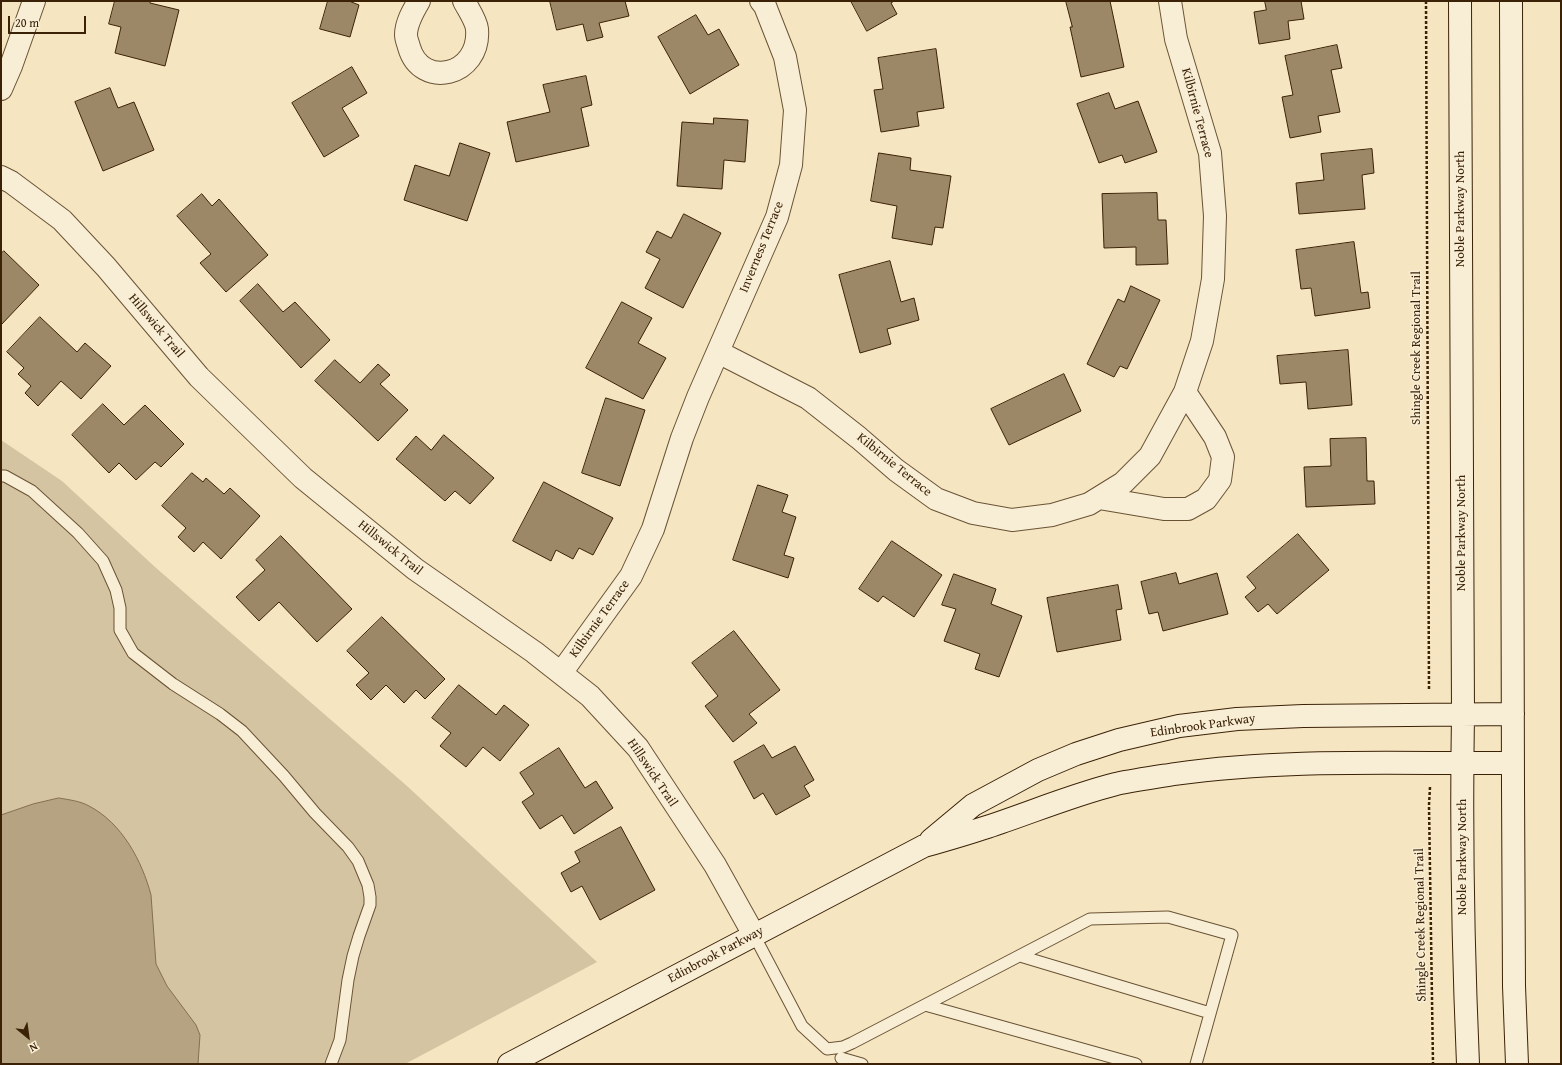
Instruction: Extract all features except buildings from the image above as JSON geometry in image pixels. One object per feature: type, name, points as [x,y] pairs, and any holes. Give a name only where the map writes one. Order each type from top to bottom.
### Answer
[{"type":"street","points":[[1,89],[11,66],[34,1]]},
{"type":"street","points":[[419,1],[411,15],[406,35],[411,55],[425,70],[446,73],[465,64],[475,49],[477,28],[464,1]]},
{"type":"street","name":"Inverness Terrace","points":[[718,352],[777,217],[791,165],[796,110],[785,57],[765,6],[761,1]]},
{"type":"street","name":"Kilbirnie Terrace","points":[[561,673],[631,576],[653,529],[682,438],[718,352],[808,398],[859,438],[896,470],[936,499],[973,512],[1012,520],[1052,514],[1088,504],[1123,483],[1150,456],[1184,392],[1202,341],[1213,279],[1215,216],[1210,153],[1176,39],[1170,1]]},
{"type":"street","name":"Noble Parkway North","points":[[1460,1],[1464,714],[1462,764],[1464,948],[1468,1064]]},
{"type":"street","points":[[1511,1],[1514,986],[1517,1064]]},
{"type":"street","name":"Hillswick Trail","points":[[1,177],[11,182],[62,220],[106,267],[199,377],[303,478],[415,569],[561,673],[590,696],[638,748],[715,866],[754,935]]},
{"type":"street","points":[[1099,498],[1164,509],[1188,509],[1206,499],[1220,480],[1223,457],[1215,437],[1184,392]]},
{"type":"street","name":"Edinbrook Parkway","points":[[924,846],[973,805],[1038,770],[1076,754],[1119,740],[1179,726],[1237,719],[1303,716],[1513,714]]},
{"type":"street","name":"Edinbrook Parkway","points":[[509,1064],[924,846],[987,827],[1035,809],[1116,784],[1244,766],[1302,764],[1513,763]]},
{"type":"lane","points":[[1,476],[5,476],[32,491],[78,533],[103,561],[116,590],[120,608],[120,630],[133,652],[173,684],[220,714],[242,731],[284,776],[315,813],[348,847],[358,861],[368,885],[370,905],[358,936],[353,956],[348,980],[340,1040],[331,1064]]},
{"type":"lane","points":[[841,1056],[925,1005],[1090,919],[1168,917],[1232,935],[1196,1064]]},
{"type":"lane","points":[[754,935],[802,1026],[827,1049],[862,1064]]},
{"type":"lane","points":[[1020,956],[1210,1013]]},
{"type":"lane","points":[[925,1005],[1136,1064]]},
{"type":"path","name":"Shingle Creek Regional Trail","points":[[1426,1],[1429,696]]},
{"type":"path","name":"Shingle Creek Regional Trail","points":[[1430,785],[1429,805],[1433,1064]]},
{"type":"shaded area","points":[[1,440],[62,481],[155,567],[407,786],[597,962],[405,1064],[1,1064]]},
{"type":"shaded area","points":[[59,798],[82,803],[101,813],[121,833],[136,856],[151,895],[156,964],[167,986],[196,1025],[200,1035],[198,1064],[1,1064],[1,815],[33,804]]}]
